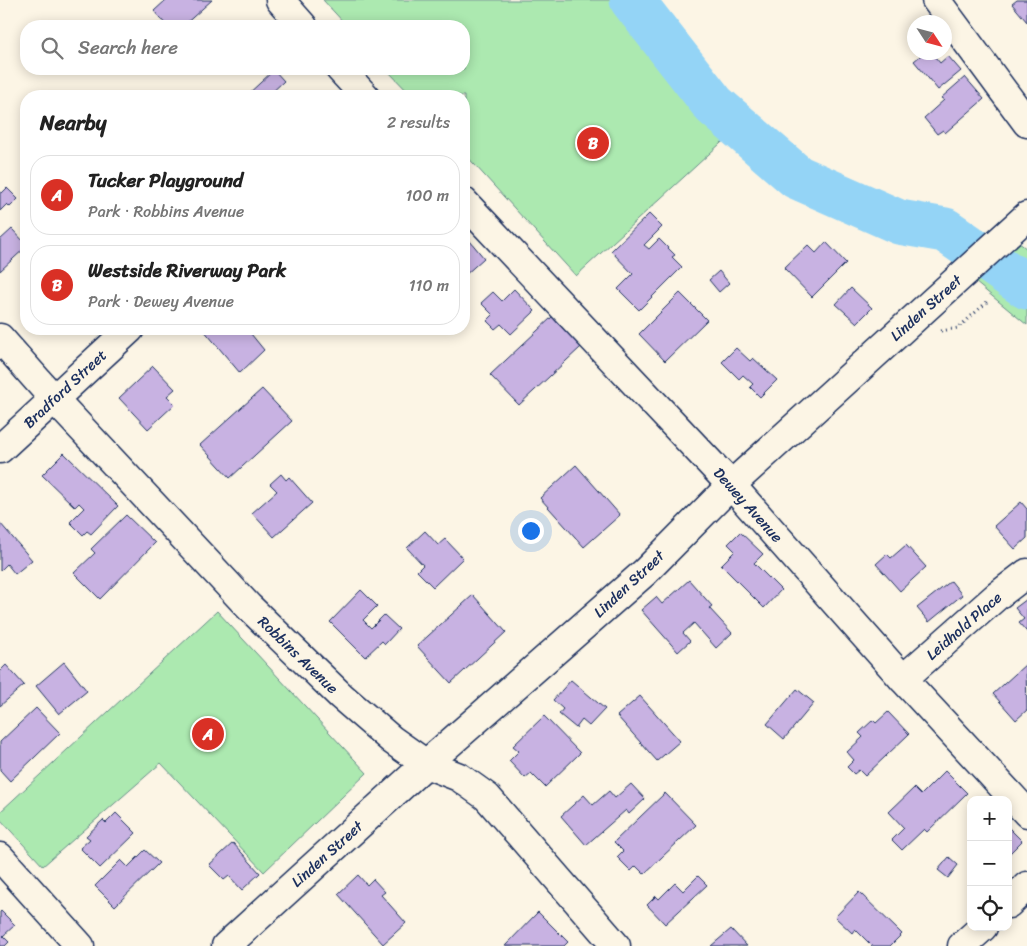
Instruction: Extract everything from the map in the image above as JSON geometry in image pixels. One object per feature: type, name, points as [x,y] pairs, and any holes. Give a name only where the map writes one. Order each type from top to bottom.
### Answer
[{"type":"street","points":[[280,0],[298,20]]},
{"type":"street","points":[[936,0],[1027,123]]},
{"type":"street","points":[[345,75],[359,90]]},
{"type":"street","name":"Dewey Avenue","points":[[470,208],[731,485],[903,679],[1027,814]]},
{"type":"street","name":"Linden Street","points":[[226,946],[426,764],[645,572],[731,485],[1020,223]]},
{"type":"street","name":"Bradford Street","points":[[0,449],[123,335]]},
{"type":"street","name":"Robbins Avenue","points":[[0,338],[54,399],[256,614],[341,696],[392,740],[426,764],[459,777],[487,798],[616,946]]},
{"type":"street","name":"Leidhold Place","points":[[903,679],[997,596],[1027,574]]},
{"type":"street","points":[[0,857],[80,946]]},
{"type":"street","points":[[1012,900],[1027,886]]},
{"type":"street","points":[[962,946],[979,931]]},
{"type":"path","points":[[936,332],[958,328],[988,301]]},
{"type":"green space","points":[[323,0],[612,0],[733,132],[576,276],[470,160],[470,90],[406,90],[392,75],[470,75],[470,20],[341,20]]},
{"type":"green space","points":[[1018,242],[1027,249],[1027,325],[975,282]]},
{"type":"green space","points":[[217,611],[367,773],[264,872],[161,763],[43,866],[0,819],[0,812]]},
{"type":"building","points":[[166,0],[212,0],[190,20],[162,20],[154,11]]},
{"type":"building","points":[[1017,0],[1027,0],[1027,22],[1012,4]]},
{"type":"building","points":[[938,60],[940,63],[943,60],[951,60],[961,71],[938,90],[914,61]]},
{"type":"building","points":[[269,75],[279,75],[284,81],[274,90],[252,90]]},
{"type":"building","points":[[965,77],[984,99],[945,133],[943,130],[937,134],[924,118],[944,100],[941,98]]},
{"type":"building","points":[[7,188],[18,199],[10,207],[7,204],[0,211],[0,191],[2,193]]},
{"type":"building","points":[[649,214],[662,227],[644,245],[649,249],[659,239],[675,255],[672,257],[682,267],[639,310],[618,289],[633,274],[611,251]]},
{"type":"building","points":[[12,229],[20,238],[20,253],[0,271],[0,240]]},
{"type":"building","points":[[470,241],[484,258],[470,271]]},
{"type":"building","points":[[826,242],[846,263],[812,297],[784,268],[808,245],[816,253]]},
{"type":"building","points":[[719,271],[729,283],[719,292],[709,280]]},
{"type":"building","points":[[851,288],[872,308],[857,323],[836,304]]},
{"type":"building","points":[[514,289],[535,311],[511,334],[501,324],[495,329],[487,321],[493,315],[481,303],[493,292],[502,301]]},
{"type":"building","points":[[680,293],[707,320],[665,361],[639,334]]},
{"type":"building","points":[[552,317],[581,347],[519,405],[490,375]]},
{"type":"building","points":[[208,335],[252,335],[264,350],[240,373]]},
{"type":"building","points":[[736,348],[750,361],[753,358],[777,380],[760,397],[750,387],[753,384],[743,375],[739,379],[722,362]]},
{"type":"building","points":[[153,366],[175,389],[167,396],[175,404],[148,429],[119,398]]},
{"type":"building","points":[[262,389],[292,421],[230,478],[200,445]]},
{"type":"building","points":[[64,453],[118,506],[91,534],[87,531],[83,535],[70,522],[84,508],[79,503],[75,507],[42,475]]},
{"type":"building","points":[[576,465],[620,515],[584,547],[540,498]]},
{"type":"building","points":[[281,474],[286,480],[289,477],[312,503],[274,537],[252,513],[277,491],[270,484]]},
{"type":"building","points":[[1021,502],[1027,509],[1027,538],[1015,549],[994,526]]},
{"type":"building","points":[[126,515],[155,543],[100,599],[74,573],[95,553],[91,549]]},
{"type":"building","points":[[0,523],[32,560],[15,574],[7,564],[0,571]]},
{"type":"building","points":[[425,531],[438,545],[445,539],[463,558],[433,587],[417,571],[423,565],[407,548]]},
{"type":"building","points":[[740,532],[763,554],[754,563],[781,590],[764,608],[721,565],[735,551],[728,544]]},
{"type":"building","points":[[906,545],[926,567],[900,591],[876,564],[887,554],[891,558]]},
{"type":"building","points":[[689,580],[712,606],[709,608],[732,633],[716,648],[694,623],[683,633],[690,641],[678,652],[641,610],[656,597],[662,604]]},
{"type":"building","points":[[951,581],[962,595],[929,622],[917,608]]},
{"type":"building","points":[[361,590],[377,606],[363,620],[371,628],[384,615],[399,629],[385,644],[382,641],[365,657],[330,622]]},
{"type":"building","points":[[473,595],[506,632],[451,683],[417,646]]},
{"type":"building","points":[[1027,599],[1027,632],[1019,623],[1024,619],[1015,608]]},
{"type":"building","points":[[64,662],[87,691],[59,714],[36,686]]},
{"type":"building","points":[[1026,664],[1027,710],[1016,720],[993,694]]},
{"type":"building","points":[[6,665],[24,685],[0,706],[0,671]]},
{"type":"building","points":[[571,680],[605,709],[589,726],[582,720],[576,728],[559,714],[563,709],[553,700]]},
{"type":"building","points":[[797,689],[814,703],[784,739],[767,724]]},
{"type":"building","points":[[640,696],[680,741],[657,761],[617,716]]},
{"type":"building","points":[[36,708],[60,733],[10,781],[0,770],[0,742]]},
{"type":"building","points":[[888,712],[909,734],[865,776],[859,770],[854,774],[847,767],[854,760],[847,752],[863,737],[859,733],[873,720],[876,723]]},
{"type":"building","points":[[544,716],[580,753],[545,787],[531,773],[525,778],[509,761],[519,751],[513,746]]},
{"type":"building","points":[[945,771],[967,793],[927,832],[924,829],[902,850],[892,840],[904,828],[889,812],[914,788],[921,795]]},
{"type":"building","points":[[631,784],[645,799],[629,814],[626,810],[586,845],[561,816],[584,795],[593,805],[609,791],[615,798]]},
{"type":"building","points":[[665,793],[696,825],[644,874],[636,866],[631,871],[617,857],[623,851],[614,842]]},
{"type":"building","points":[[116,813],[136,833],[100,868],[80,848],[90,839],[86,836],[103,820],[106,823]]},
{"type":"building","points":[[1012,831],[1022,841],[1012,851]]},
{"type":"building","points":[[233,843],[260,873],[242,890],[229,876],[224,880],[209,865]]},
{"type":"building","points":[[145,850],[159,863],[115,906],[95,886],[121,860],[128,867]]},
{"type":"building","points":[[949,857],[958,865],[948,878],[938,870]]},
{"type":"building","points":[[358,875],[367,885],[373,879],[385,892],[381,895],[406,923],[383,944],[338,894]]},
{"type":"building","points":[[698,876],[707,885],[665,924],[647,905],[656,896],[659,899],[675,883],[683,891]]},
{"type":"building","points":[[859,892],[902,934],[890,946],[872,946],[855,929],[852,933],[835,917]]},
{"type":"building","points":[[1,911],[15,925],[3,936],[9,942],[5,946],[0,946]]},
{"type":"building","points":[[538,912],[568,942],[564,946],[505,946]]},
{"type":"building","points":[[731,929],[747,946],[711,946]]},
{"type":"waterway","points":[[632,0],[714,105],[797,177],[899,222],[945,230],[1027,287]]},
{"type":"place","name":"Westside Riverway Park","points":[[593,143]]},
{"type":"place","name":"Tucker Playground","points":[[208,734]]}]
